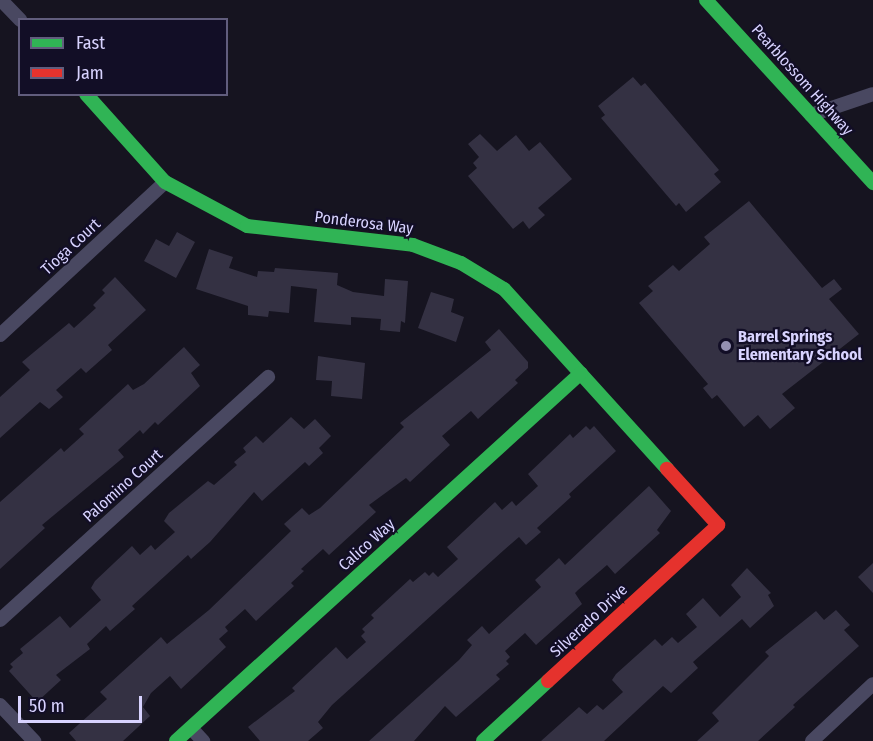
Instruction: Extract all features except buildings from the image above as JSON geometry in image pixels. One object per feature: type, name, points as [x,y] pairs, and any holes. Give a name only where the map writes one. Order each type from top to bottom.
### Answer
[{"type":"street","points":[[1,0],[18,18]]},
{"type":"street","name":"Pearblossom Highway","points":[[706,0],[873,183]]},
{"type":"street","points":[[811,115],[873,94]]},
{"type":"street","name":"Ponderosa Way","points":[[88,96],[165,183],[247,226],[413,245],[461,263],[504,290],[718,525]]},
{"type":"street","name":"Tioga Court","points":[[0,335],[165,183]]},
{"type":"street","name":"Calico Way","points":[[176,741],[581,373]]},
{"type":"street","name":"Palomino Court","points":[[0,620],[268,377]]},
{"type":"street","name":"Silverado Drive","points":[[483,741],[718,525]]},
{"type":"street","points":[[813,741],[873,684]]},
{"type":"street","points":[[0,705],[34,741]]},
{"type":"street","points":[[191,728],[203,741]]},
{"type":"traffic: fast","points":[[706,0],[873,183]]},
{"type":"traffic: fast","points":[[88,96],[165,182],[247,226],[413,245],[461,263],[504,289],[667,469]]},
{"type":"traffic: fast","points":[[176,741],[581,373]]},
{"type":"traffic: fast","points":[[483,741],[548,681]]},
{"type":"traffic: jam","points":[[548,681],[718,525],[667,469]]},
{"type":"place","name":"Barrel Springs Elementary School","points":[[726,346]]}]
